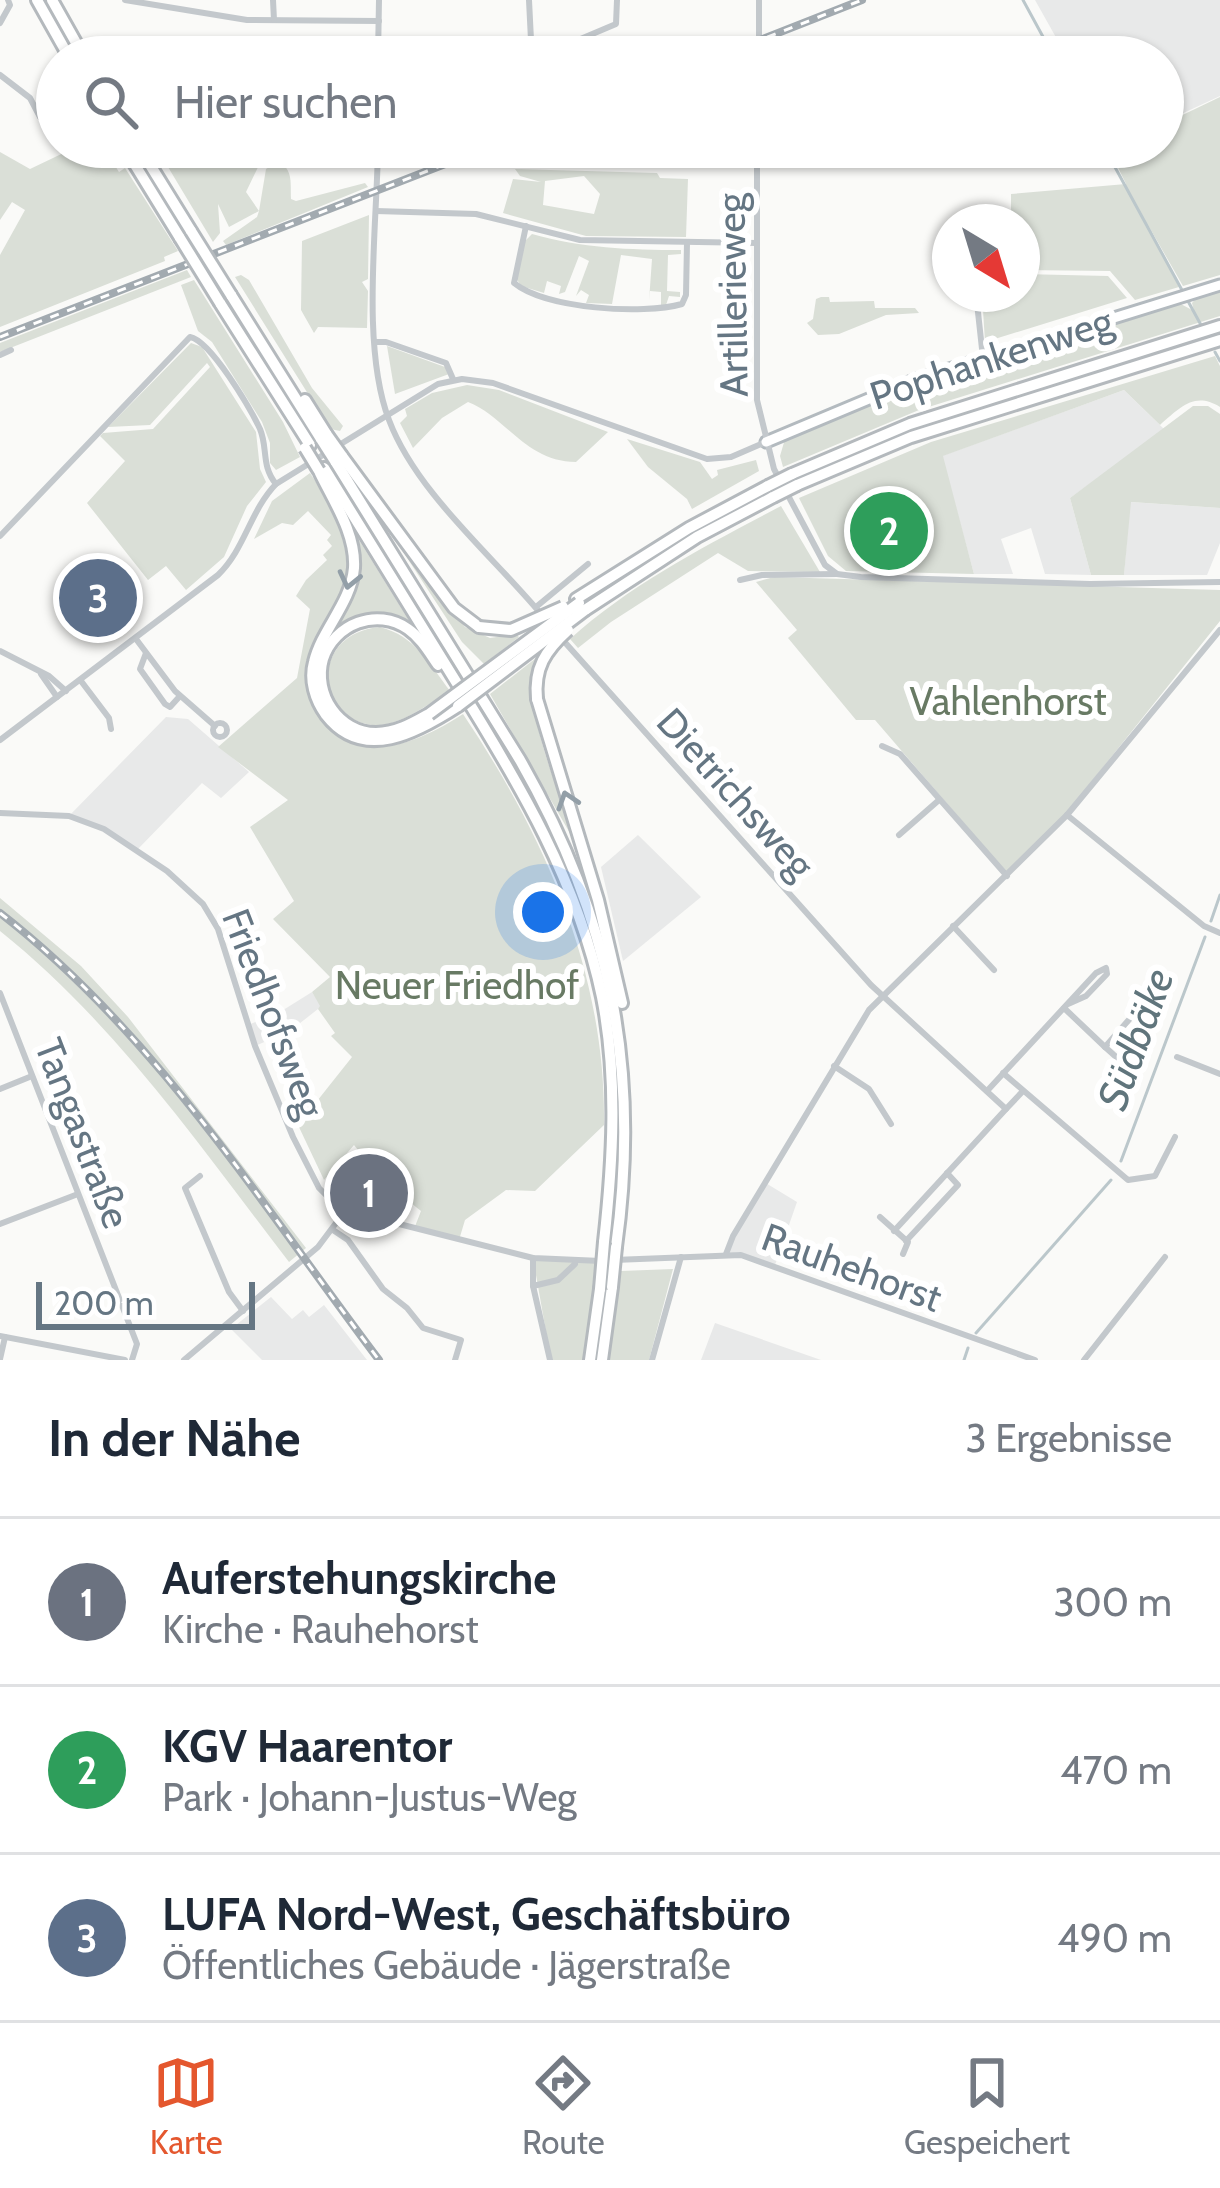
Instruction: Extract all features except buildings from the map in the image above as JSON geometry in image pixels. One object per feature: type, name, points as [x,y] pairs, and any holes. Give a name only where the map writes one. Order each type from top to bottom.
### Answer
[{"type":"highway","points":[[37,0],[68,36]]},
{"type":"highway","points":[[52,0],[60,36]]},
{"type":"highway","points":[[139,168],[226,299],[302,433],[316,442],[330,464],[544,832],[591,953],[602,1001],[612,1096],[610,1245]]},
{"type":"highway","points":[[150,168],[185,234]]},
{"type":"highway","points":[[226,299],[285,381],[301,393],[316,442],[546,806],[594,921],[620,1036]]},
{"type":"highway","points":[[330,464],[354,560],[351,586],[314,661],[317,701],[337,727],[370,741],[394,739],[432,718],[582,606],[625,568],[708,516],[910,424],[1220,326]]},
{"type":"highway","points":[[795,480],[911,437],[1220,340]]},
{"type":"highway","points":[[330,464],[454,608],[478,627],[496,632],[607,596],[770,491]]},
{"type":"highway","points":[[582,606],[544,656],[538,669],[537,700],[610,944],[622,1006],[625,1131],[602,1360]]},
{"type":"highway","points":[[432,718],[392,731],[366,732],[347,724],[327,703],[321,687],[321,665],[330,644],[357,622],[398,623],[418,638],[458,685]]},
{"type":"highway","points":[[590,1360],[606,1288]]},
{"type":"street","points":[[125,0],[274,20],[379,21]]},
{"type":"street","points":[[273,0],[274,20]]},
{"type":"street","points":[[379,0],[379,36]]},
{"type":"street","points":[[529,0],[530,36]]},
{"type":"street","points":[[589,36],[614,25],[616,0]]},
{"type":"street","points":[[759,0],[759,36]]},
{"type":"street","points":[[0,23],[12,2]]},
{"type":"street","points":[[0,75],[30,98],[36,109]]},
{"type":"street","name":"Dietrichsweg","points":[[377,168],[375,342],[387,414],[424,480],[882,995],[1006,1109]]},
{"type":"street","name":"Artillerieweg","points":[[758,168],[756,394],[766,442],[800,521],[825,565],[837,574]]},
{"type":"street","points":[[376,212],[476,214],[580,240],[757,243]]},
{"type":"street","points":[[526,226],[514,283],[575,305],[682,304],[687,243]]},
{"type":"street","name":"Pophankenweg","points":[[766,442],[845,406],[982,358],[1220,285]]},
{"type":"street","points":[[978,312],[982,358]]},
{"type":"street","points":[[0,536],[182,342],[194,337],[206,344],[261,430],[266,468],[276,484]]},
{"type":"street","points":[[375,342],[428,356],[450,368],[453,380]]},
{"type":"street","points":[[0,356],[11,350]]},
{"type":"street","points":[[0,740],[224,570],[258,505],[276,484],[420,393],[453,380],[493,383],[707,459],[731,457],[766,442]]},
{"type":"street","points":[[536,607],[588,564]]},
{"type":"street","points":[[740,580],[762,575],[837,574],[1090,584],[1220,582]]},
{"type":"street","points":[[726,1254],[834,1066],[882,995],[1066,815],[1220,630]]},
{"type":"street","points":[[136,639],[180,696],[215,726]]},
{"type":"street","points":[[0,651],[55,679],[66,691]]},
{"type":"street","points":[[146,653],[140,668],[165,704],[171,706],[180,696]]},
{"type":"street","points":[[38,671],[57,697]]},
{"type":"street","points":[[80,681],[109,718],[111,729]]},
{"type":"street","points":[[882,746],[900,754],[1007,876]]},
{"type":"street","points":[[899,835],[939,800]]},
{"type":"street","name":"Friedhofsweg","points":[[0,813],[69,816],[104,829],[166,871],[203,904],[218,929],[254,1041],[293,1137],[320,1189],[345,1211]]},
{"type":"street","points":[[1066,815],[1204,926],[1220,933]]},
{"type":"street","points":[[953,926],[994,970]]},
{"type":"street","points":[[987,1091],[1101,968],[1106,968],[1107,974],[1086,996],[1066,1006]]},
{"type":"street","name":"Tangastraße","points":[[0,993],[137,1344],[129,1360]]},
{"type":"street","points":[[1066,1006],[1133,1073]]},
{"type":"street","points":[[1106,1047],[1141,1006]]},
{"type":"street","points":[[1178,1058],[1220,1074]]},
{"type":"street","points":[[834,1066],[869,1089],[891,1124]]},
{"type":"street","points":[[1004,1073],[1128,1180],[1155,1176],[1175,1137]]},
{"type":"street","points":[[0,1089],[32,1076]]},
{"type":"street","points":[[894,1231],[1024,1091]]},
{"type":"street","points":[[903,1254],[906,1240],[958,1185],[947,1173]]},
{"type":"street","points":[[200,1176],[185,1188],[229,1292],[243,1310]]},
{"type":"street","points":[[0,1224],[78,1194]]},
{"type":"street","points":[[184,1360],[312,1253],[345,1211]]},
{"type":"street","name":"Rauhehorst","points":[[345,1211],[533,1258],[575,1263],[726,1254],[758,1259],[1035,1360]]},
{"type":"street","points":[[880,1217],[906,1240]]},
{"type":"street","points":[[333,1230],[348,1240],[383,1288],[423,1328],[461,1340],[455,1360]]},
{"type":"street","points":[[652,1360],[681,1257]]},
{"type":"street","points":[[1084,1360],[1165,1257]]},
{"type":"street","points":[[533,1258],[532,1286],[550,1360]]},
{"type":"street","name":"Rauhehorst","points":[[532,1286],[558,1280],[575,1263]]},
{"type":"street","points":[[0,1359],[2,1337],[129,1360]]},
{"type":"shaded area","points":[[1035,0],[1220,0],[1220,96],[1184,113],[1184,36],[1055,36]]},
{"type":"shaded area","points":[[1124,390],[1165,430],[1070,498],[1091,575],[1045,574],[1031,528],[1001,539],[1013,574],[974,574],[942,456]]},
{"type":"shaded area","points":[[1130,502],[1220,508],[1220,543],[1207,575],[1124,575]]},
{"type":"shaded area","points":[[166,717],[188,719],[249,772],[221,798],[202,783],[137,850],[110,832],[69,816]]},
{"type":"shaded area","points":[[638,835],[701,897],[623,961],[601,867]]},
{"type":"shaded area","points":[[312,992],[321,1006],[318,1009],[290,1031],[255,1046],[248,1025]]},
{"type":"shaded area","points":[[764,1182],[797,1202],[775,1265],[740,1252],[726,1254]]},
{"type":"shaded area","points":[[271,1297],[292,1319],[303,1310],[309,1317],[324,1305],[367,1360],[262,1360],[231,1329]]},
{"type":"shaded area","points":[[715,1323],[821,1360],[701,1360]]},
{"type":"green space","points":[[1220,97],[1220,275],[1183,286],[1148,225],[1179,287],[1135,300],[1110,271],[1040,270],[1040,204],[1011,204],[1011,194],[1126,184],[1118,168],[1184,168],[1184,114]]},
{"type":"green space","points":[[0,152],[30,169],[116,168],[119,172],[125,168],[178,251],[164,257],[165,261],[0,327],[0,255],[25,210],[12,202],[0,220]]},
{"type":"green space","points":[[169,168],[258,168],[246,192],[259,211],[229,227],[218,204],[220,233],[213,242]]},
{"type":"green space","points":[[268,168],[286,168],[291,199],[296,201],[365,183],[368,187],[226,245],[223,241],[257,217]]},
{"type":"green space","points":[[515,169],[657,173],[660,178],[688,179],[686,237],[586,236],[503,213],[513,179],[541,182],[520,176]],"holes":[[[584,176],[600,194],[594,214],[543,205],[545,181]]]},
{"type":"green space","points":[[369,215],[368,279],[362,282],[368,291],[367,328],[318,327],[314,333],[301,310],[302,241]]},
{"type":"green space","points":[[532,234],[606,247],[681,250],[681,254],[668,255],[667,291],[680,292],[680,297],[669,296],[666,305],[661,305],[661,292],[650,291],[649,301],[652,259],[621,255],[612,304],[586,303],[589,295],[581,290],[576,296],[589,261],[579,256],[565,292],[559,294],[561,286],[547,281],[544,293],[521,286],[516,278],[525,241]]},
{"type":"green space","points":[[187,270],[191,277],[0,352],[0,343]]},
{"type":"green space","points":[[1040,274],[1108,276],[1127,298],[985,342],[983,312],[1040,312]]},
{"type":"green space","points":[[235,277],[249,280],[312,388],[343,426],[340,431],[330,429]]},
{"type":"green space","points":[[194,280],[300,457],[276,470],[270,463],[270,443],[262,422],[212,342],[198,331],[181,285]]},
{"type":"green space","points":[[1220,289],[1220,316],[919,410],[783,467],[780,456],[785,439],[881,398],[1177,302],[1194,311],[1192,303],[1198,296]]},
{"type":"green space","points":[[821,297],[829,297],[830,302],[874,301],[875,308],[915,308],[919,313],[886,315],[839,334],[818,335],[807,323]]},
{"type":"green space","points":[[191,343],[202,347],[256,432],[266,482],[247,506],[224,557],[186,590],[166,566],[148,580],[87,503],[125,461],[100,436],[153,429],[210,367],[207,363],[150,425],[108,427]]},
{"type":"green space","points":[[387,346],[445,367],[449,374],[395,394]]},
{"type":"green space","points":[[1215,356],[1220,366],[1220,407],[1195,401],[1160,425],[1124,390],[943,456],[974,574],[846,571],[828,556],[799,498],[931,442]]},
{"type":"green space","points":[[467,385],[499,390],[608,432],[576,462],[559,460],[530,447],[468,402],[442,418],[413,448],[400,423],[407,416],[405,409],[432,393]]},
{"type":"green space","points":[[1193,406],[1208,406],[1220,414],[1220,508],[1131,502],[1124,575],[1091,575],[1070,498]]},
{"type":"green space","points":[[627,439],[700,462],[712,479],[717,470],[756,460],[759,471],[692,509],[687,499],[648,467]]},
{"type":"green space","name":"Neuer Friedhof","points":[[310,473],[340,529],[348,566],[342,593],[309,654],[306,682],[314,708],[337,735],[373,747],[410,741],[463,714],[545,859],[582,961],[594,1015],[604,1125],[535,1191],[506,1190],[465,1220],[459,1240],[414,1229],[421,1211],[381,1179],[354,1145],[324,1180],[298,1125],[352,1057],[331,1036],[335,1033],[312,992],[330,977],[273,919],[294,901],[250,827],[288,800],[218,747],[297,678],[310,609],[296,596],[327,560],[323,555],[332,546],[327,540],[331,535],[308,511],[293,525],[282,523],[254,539],[272,501]]},
{"type":"green space","points":[[366,495],[465,627],[490,638],[519,637],[484,664],[462,642]]},
{"type":"green space","points":[[781,506],[820,572],[748,571],[718,553],[578,648],[570,639],[644,583]]},
{"type":"green space","points":[[356,535],[413,627],[382,615],[328,641],[357,584]]},
{"type":"green space","name":"Vahlenhorst","points":[[774,577],[1220,590],[1220,621],[1064,816],[1006,872],[875,720],[856,720],[788,638],[797,630],[756,582]]},
{"type":"green space","points":[[380,627],[412,644],[450,691],[402,719],[372,725],[339,708],[328,676],[331,659],[341,644],[357,633]]},
{"type":"green space","points":[[536,658],[532,676],[537,725],[579,849],[490,694]]},
{"type":"green space","points":[[0,898],[81,966],[128,1017],[306,1248],[289,1262],[119,1046],[0,931]]},
{"type":"green space","points":[[533,1258],[597,1262],[595,1272],[673,1269],[649,1360],[551,1360]]},
{"type":"waterway","points":[[1023,0],[1043,36]]},
{"type":"waterway","points":[[1115,168],[1201,325]]},
{"type":"waterway","points":[[1215,352],[1220,361]]},
{"type":"waterway","name":"Südbäke","points":[[1211,921],[1220,895]]},
{"type":"waterway","name":"Südbäke","points":[[1121,1161],[1205,937]]},
{"type":"waterway","name":"Südbäke","points":[[976,1333],[1111,1180]]},
{"type":"waterway","name":"Südbäke","points":[[964,1360],[968,1348]]},
{"type":"railway","points":[[770,36],[862,0]]},
{"type":"railway","points":[[0,337],[435,168]]},
{"type":"railway","points":[[0,913],[56,960],[157,1066],[379,1360]]},
{"type":"place","name":"KGV Haarentor","points":[[889,531]]},
{"type":"place","name":"LUFA Nord-West, Geschäftsbüro","points":[[98,598]]},
{"type":"place","name":"Auferstehungskirche","points":[[369,1193]]}]
